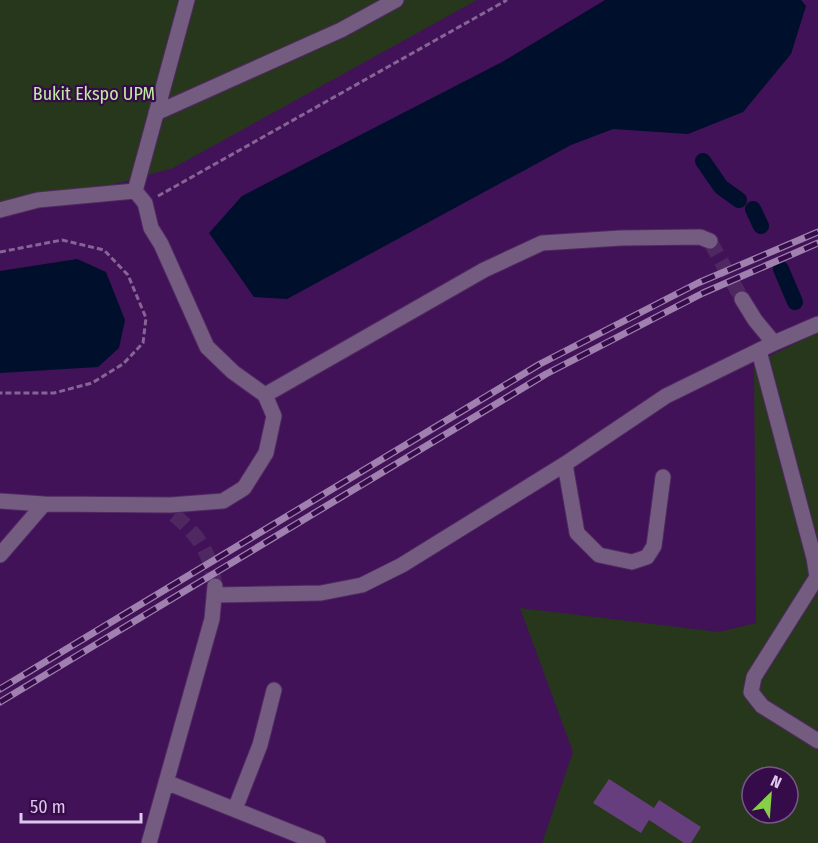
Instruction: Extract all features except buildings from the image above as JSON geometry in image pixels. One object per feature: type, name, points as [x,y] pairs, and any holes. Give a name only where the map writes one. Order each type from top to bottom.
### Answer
[{"type":"street","points":[[135,191],[187,0]]},
{"type":"street","points":[[156,113],[341,30],[396,0]]},
{"type":"street","points":[[0,501],[170,506],[223,501],[244,488],[266,453],[273,416],[265,394],[233,372],[207,347],[152,228],[145,203],[135,191]]},
{"type":"street","points":[[0,210],[38,200],[135,191]]},
{"type":"street","points":[[265,394],[484,270],[542,243],[621,238],[700,237],[710,241]]},
{"type":"street","points":[[742,299],[774,343]]},
{"type":"street","points":[[149,843],[212,619],[215,590],[321,593],[362,585],[402,565],[565,464],[666,396],[818,324]]},
{"type":"street","points":[[759,351],[814,558],[817,577],[754,677],[751,692],[762,706],[818,741]]},
{"type":"street","points":[[565,464],[577,533],[599,555],[632,561],[648,557],[654,546],[663,477]]},
{"type":"street","points":[[0,555],[44,504]]},
{"type":"street","points":[[155,504],[174,515]]},
{"type":"street","points":[[235,809],[260,745],[274,690]]},
{"type":"street","points":[[166,782],[318,843]]},
{"type":"path","points":[[145,203],[507,0]]},
{"type":"path","points":[[0,252],[62,240],[104,250],[128,275],[146,318],[143,343],[123,364],[92,383],[54,393],[0,393]]},
{"type":"shaded area","points":[[0,0],[818,0],[818,843],[0,843]]},
{"type":"green space","name":"Bukit Ekspo UPM","points":[[0,0],[477,0],[173,168],[0,216]]},
{"type":"green space","points":[[818,332],[818,843],[542,843],[573,752],[520,608],[719,632],[756,623],[754,364]]},
{"type":"water","points":[[605,0],[801,0],[806,6],[791,54],[743,112],[688,134],[613,129],[571,145],[287,299],[254,297],[209,233],[242,196],[502,62]]},
{"type":"water","points":[[77,259],[106,272],[125,320],[119,348],[98,367],[0,373],[0,271]]},
{"type":"waterway","points":[[703,161],[721,187],[739,200]]},
{"type":"waterway","points":[[753,209],[761,226]]},
{"type":"waterway","points":[[781,269],[795,302]]},
{"type":"tunnel","points":[[710,241],[742,299]]},
{"type":"tunnel","points":[[174,515],[190,530],[202,546],[210,564],[215,586]]},
{"type":"railway","points":[[0,689],[540,364],[698,283],[818,232]]},
{"type":"railway","points":[[0,702],[546,374],[703,293],[818,243]]}]
